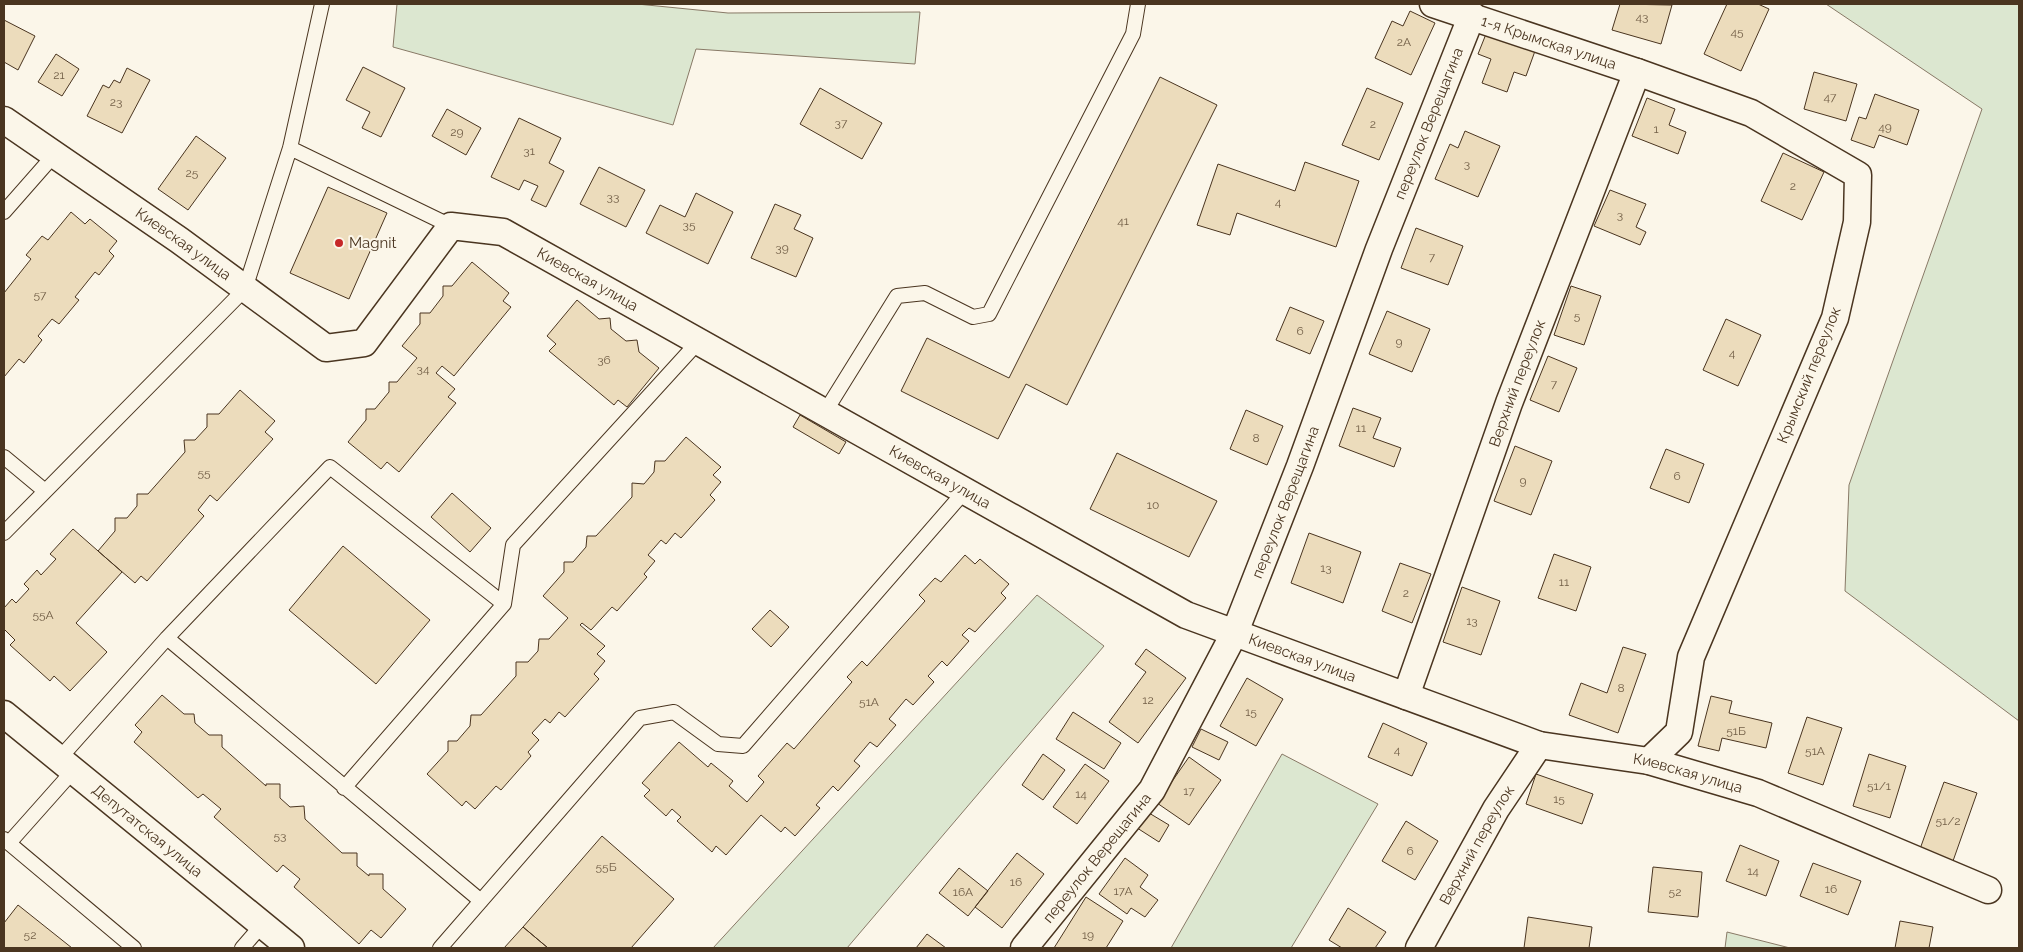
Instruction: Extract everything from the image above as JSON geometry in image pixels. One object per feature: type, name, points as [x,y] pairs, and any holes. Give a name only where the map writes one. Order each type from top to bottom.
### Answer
[{"type":"street","name":"1-я Крымская улица","points":[[1433,4],[1472,15],[1637,72]]},
{"type":"street","name":"переулок Верещагина","points":[[1024,948],[1152,790],[1235,632],[1300,466],[1379,249],[1472,15]]},
{"type":"street","name":"Верхний переулок","points":[[1406,696],[1509,403],[1637,72]]},
{"type":"street","name":"Крымский переулок","points":[[1637,72],[1751,113],[1858,175],[1856,222],[1835,318],[1691,657],[1679,732],[1649,761]]},
{"type":"street","name":"Киевская улица","points":[[4,120],[179,240],[326,348],[364,343],[451,226],[503,232],[1186,615],[1539,745],[1649,761],[1758,792],[1988,890]]},
{"type":"street","name":"Депутатская улица","points":[[4,714],[290,948]]},
{"type":"street","name":"Верхний переулок","points":[[1419,948],[1496,809],[1539,745]]},
{"type":"lane","points":[[4,533],[245,289],[290,148],[322,4]]},
{"type":"lane","points":[[825,412],[897,296],[925,293],[973,317],[989,314],[1133,34],[1138,4]]},
{"type":"lane","points":[[290,148],[451,226]]},
{"type":"lane","points":[[4,212],[55,154]]},
{"type":"lane","points":[[344,788],[504,604],[513,545],[699,341]]},
{"type":"lane","points":[[4,457],[45,491]]},
{"type":"lane","points":[[134,948],[6,841],[167,638],[330,467],[504,604]]},
{"type":"lane","points":[[440,948],[640,718],[674,712],[718,744],[743,746],[964,492]]},
{"type":"lane","points":[[167,638],[481,901]]},
{"type":"lane","points":[[242,948],[262,925]]},
{"type":"green space","points":[[397,4],[637,4],[728,13],[920,12],[915,64],[696,49],[673,125],[393,47]]},
{"type":"green space","points":[[1826,4],[2019,4],[2019,721],[1845,591],[1849,485],[1982,109]]},
{"type":"green space","points":[[1037,595],[1104,646],[847,948],[713,948]]},
{"type":"green space","points":[[1282,754],[1378,804],[1291,948],[1171,948]]},
{"type":"green space","points":[[1727,932],[1790,948],[1725,948]]},
{"type":"building","points":[[1620,4],[1672,5],[1661,44],[1612,30]]},
{"type":"building","points":[[1727,4],[1758,4],[1769,9],[1741,71],[1704,54]]},
{"type":"building","points":[[1410,11],[1435,23],[1411,75],[1375,58],[1392,21],[1403,26]]},
{"type":"building","points":[[4,20],[35,36],[18,70],[4,62]]},
{"type":"building","points":[[1486,34],[1535,51],[1526,76],[1514,72],[1507,92],[1482,83],[1491,59],[1478,54]]},
{"type":"building","points":[[56,54],[79,69],[62,96],[38,82]]},
{"type":"building","points":[[363,67],[405,88],[381,137],[362,128],[370,112],[346,100]]},
{"type":"building","points":[[127,68],[150,80],[122,133],[87,116],[103,85],[109,88],[114,80],[120,83]]},
{"type":"building","points":[[1814,72],[1857,84],[1846,121],[1804,109]]},
{"type":"building","points":[[1160,77],[1217,105],[1067,405],[1026,384],[998,439],[901,391],[927,338],[1009,378]]},
{"type":"building","points":[[820,88],[882,123],[862,159],[800,124]]},
{"type":"building","points":[[1367,88],[1403,103],[1379,160],[1342,145]]},
{"type":"building","points":[[1875,94],[1919,110],[1907,145],[1879,135],[1874,148],[1851,140],[1859,117],[1866,119]]},
{"type":"building","points":[[1647,98],[1675,109],[1669,125],[1686,132],[1678,154],[1632,136]]},
{"type":"building","points":[[447,109],[481,128],[466,155],[432,136]]},
{"type":"building","points":[[519,118],[561,138],[549,163],[564,171],[546,207],[531,200],[538,186],[524,180],[519,190],[491,177]]},
{"type":"building","points":[[1465,131],[1500,146],[1478,197],[1435,179],[1450,144],[1458,148]]},
{"type":"building","points":[[196,136],[226,158],[188,210],[158,189]]},
{"type":"building","points":[[1783,153],[1824,172],[1802,220],[1761,201]]},
{"type":"building","points":[[1305,162],[1359,181],[1336,247],[1237,213],[1230,235],[1197,225],[1218,164],[1295,191]]},
{"type":"building","points":[[599,167],[645,190],[626,227],[580,204]]},
{"type":"building","name":"Magnit","points":[[328,187],[387,213],[349,299],[290,273]]},
{"type":"building","points":[[1610,190],[1646,204],[1636,227],[1646,232],[1640,245],[1594,226]]},
{"type":"building","points":[[696,193],[733,212],[708,264],[646,233],[660,205],[685,217]]},
{"type":"building","points":[[775,204],[801,215],[794,229],[813,238],[796,277],[751,258]]},
{"type":"building","points":[[71,212],[85,224],[90,219],[117,241],[109,251],[114,256],[99,275],[95,272],[75,297],[79,300],[59,324],[52,319],[38,336],[42,340],[24,363],[19,359],[4,377],[4,293],[31,259],[26,255],[42,236],[48,240]]},
{"type":"building","points":[[1416,228],[1463,246],[1448,285],[1401,268]]},
{"type":"building","points":[[472,262],[509,293],[503,301],[511,307],[454,376],[442,366],[436,373],[455,389],[448,397],[456,403],[399,472],[387,462],[381,469],[348,442],[366,420],[366,409],[375,409],[389,392],[389,382],[397,382],[417,358],[402,346],[420,324],[420,313],[430,313],[443,296],[443,286],[452,286]]},
{"type":"building","points":[[1571,286],[1601,296],[1584,345],[1554,335]]},
{"type":"building","points":[[577,300],[599,319],[610,318],[611,329],[626,341],[637,340],[639,352],[659,368],[627,407],[618,400],[614,405],[549,351],[556,344],[547,336]]},
{"type":"building","points":[[1290,307],[1324,321],[1310,354],[1276,340]]},
{"type":"building","points":[[1387,311],[1430,329],[1412,372],[1369,354]]},
{"type":"building","points":[[1726,319],[1761,335],[1738,386],[1703,370]]},
{"type":"building","points":[[1548,356],[1577,368],[1559,412],[1530,400]]},
{"type":"building","points":[[240,390],[275,421],[265,432],[273,439],[217,501],[210,495],[198,510],[204,516],[147,581],[141,576],[135,583],[98,551],[115,531],[115,518],[127,518],[137,506],[137,494],[148,494],[185,452],[184,440],[195,440],[207,427],[207,414],[219,414]]},
{"type":"building","points":[[1353,408],[1381,418],[1373,438],[1401,448],[1394,467],[1339,446]]},
{"type":"building","points":[[1246,410],[1283,426],[1267,465],[1230,449]]},
{"type":"building","points":[[800,415],[846,442],[839,454],[793,427]]},
{"type":"building","points":[[686,437],[721,467],[713,475],[721,482],[710,495],[715,500],[681,538],[675,533],[666,544],[661,540],[648,555],[655,561],[644,574],[647,577],[617,611],[612,607],[591,630],[582,623],[580,625],[605,646],[597,654],[605,661],[594,674],[599,679],[565,717],[559,712],[550,723],[545,719],[532,733],[539,740],[528,752],[531,756],[501,790],[496,786],[475,809],[466,801],[462,806],[427,774],[448,751],[448,741],[457,741],[470,726],[471,715],[481,715],[516,676],[516,662],[528,662],[538,651],[539,639],[549,639],[568,618],[543,596],[564,572],[564,562],[573,562],[586,547],[587,536],[596,536],[632,497],[632,483],[644,484],[654,472],[655,461],[665,461]]},
{"type":"building","points":[[1515,446],[1552,461],[1531,515],[1494,501]]},
{"type":"building","points":[[1666,449],[1704,464],[1689,503],[1650,488]]},
{"type":"building","points":[[1117,453],[1217,501],[1189,557],[1090,509]]},
{"type":"building","points":[[452,493],[491,528],[470,552],[431,517]]},
{"type":"building","points":[[73,529],[122,572],[76,623],[107,652],[70,691],[54,676],[50,681],[10,645],[15,640],[4,629],[4,608],[12,599],[16,603],[29,589],[24,584],[37,570],[41,575],[56,559],[50,554]]},
{"type":"building","points":[[1309,533],[1361,552],[1343,603],[1291,583]]},
{"type":"building","points":[[343,546],[430,620],[376,684],[289,610]]},
{"type":"building","points":[[1554,554],[1591,567],[1576,611],[1538,598]]},
{"type":"building","points":[[965,555],[975,564],[980,559],[1009,584],[1001,593],[1006,598],[975,632],[969,628],[962,635],[969,641],[947,666],[942,661],[928,676],[934,682],[913,705],[906,699],[889,719],[896,725],[877,747],[870,742],[854,761],[860,766],[838,791],[833,786],[816,805],[820,808],[795,836],[785,827],[781,832],[761,815],[726,855],[716,846],[712,852],[677,821],[681,817],[672,809],[666,816],[644,796],[650,790],[642,783],[679,742],[708,767],[711,763],[733,781],[729,786],[747,802],[764,782],[758,776],[787,743],[794,749],[852,682],[847,677],[862,661],[867,666],[925,601],[919,595],[935,578],[941,582]]},
{"type":"building","points":[[1400,563],[1431,574],[1412,623],[1382,611]]},
{"type":"building","points":[[1462,587],[1500,601],[1481,655],[1443,642]]},
{"type":"building","points":[[770,610],[789,627],[771,647],[752,629]]},
{"type":"building","points":[[1623,647],[1646,654],[1618,733],[1569,715],[1581,683],[1607,693]]},
{"type":"building","points":[[1146,649],[1186,678],[1138,743],[1109,722],[1146,672],[1135,664]]},
{"type":"building","points":[[1247,678],[1283,699],[1256,746],[1220,726]]},
{"type":"building","points":[[162,695],[184,714],[194,714],[195,723],[209,735],[222,735],[222,747],[266,786],[266,784],[280,784],[280,798],[290,807],[304,806],[305,819],[342,853],[357,853],[357,866],[369,876],[369,874],[383,874],[383,889],[406,909],[381,938],[371,930],[359,944],[294,887],[300,879],[283,865],[277,872],[214,817],[221,809],[203,794],[198,798],[134,742],[142,732],[135,725]]},
{"type":"building","points":[[1711,696],[1732,701],[1729,713],[1772,723],[1766,748],[1722,738],[1719,751],[1698,746]]},
{"type":"building","points":[[1073,712],[1121,743],[1104,769],[1056,739]]},
{"type":"building","points":[[1807,717],[1842,728],[1823,785],[1788,773]]},
{"type":"building","points":[[1383,723],[1427,743],[1412,776],[1368,757]]},
{"type":"building","points":[[1201,729],[1228,742],[1219,760],[1192,747]]},
{"type":"building","points":[[1043,754],[1065,770],[1043,800],[1022,785]]},
{"type":"building","points":[[1869,754],[1906,766],[1890,818],[1853,806]]},
{"type":"building","points":[[1189,757],[1221,780],[1189,825],[1157,803]]},
{"type":"building","points":[[1085,764],[1109,781],[1077,824],[1053,807]]},
{"type":"building","points":[[1536,774],[1593,794],[1582,824],[1526,804]]},
{"type":"building","points":[[1944,782],[1977,793],[1953,861],[1920,849]]},
{"type":"building","points":[[1144,810],[1169,825],[1159,842],[1134,826]]},
{"type":"building","points":[[1406,821],[1438,841],[1415,880],[1382,861]]},
{"type":"building","points":[[602,836],[674,899],[631,948],[548,948],[523,927]]},
{"type":"building","points":[[1740,845],[1779,861],[1766,896],[1726,881]]},
{"type":"building","points":[[1017,853],[1044,874],[1002,928],[975,907]]},
{"type":"building","points":[[1125,858],[1148,875],[1140,887],[1158,900],[1145,917],[1131,908],[1127,914],[1099,894]]},
{"type":"building","points":[[1813,863],[1861,881],[1848,915],[1800,896]]},
{"type":"building","points":[[1653,867],[1702,872],[1698,917],[1648,912]]},
{"type":"building","points":[[959,868],[988,891],[968,916],[939,893]]},
{"type":"building","points":[[1086,897],[1123,921],[1106,948],[1054,948]]},
{"type":"building","points":[[18,905],[72,948],[4,948],[4,923]]},
{"type":"building","points":[[1348,908],[1386,932],[1375,948],[1342,948],[1329,940]]},
{"type":"building","points":[[1528,917],[1592,927],[1589,948],[1524,948]]},
{"type":"building","points":[[1900,921],[1933,927],[1929,948],[1895,948]]},
{"type":"building","points":[[523,927],[548,948],[504,948]]},
{"type":"building","points":[[927,934],[946,948],[916,948]]},
{"type":"place","name":"Magnit","points":[[339,243]]}]
